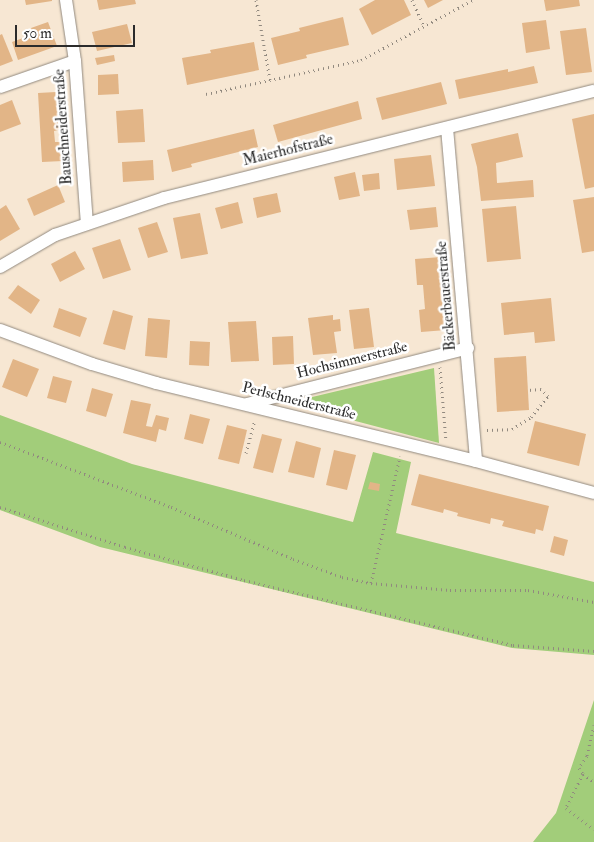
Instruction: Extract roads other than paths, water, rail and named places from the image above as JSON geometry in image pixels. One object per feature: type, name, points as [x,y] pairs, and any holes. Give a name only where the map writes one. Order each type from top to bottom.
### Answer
[{"type":"street","name":"Bauschneiderstraße","points":[[66,0],[75,61],[87,223]]},
{"type":"street","points":[[0,87],[75,61]]},
{"type":"street","name":"Maierhofstraße","points":[[0,267],[48,239],[87,223],[164,198],[594,91]]},
{"type":"street","name":"Bäckerbauerstraße","points":[[447,128],[468,348],[476,461]]},
{"type":"street","name":"Perlschneiderstraße","points":[[0,330],[92,364],[156,383],[476,461],[594,493]]},
{"type":"street","name":"Hochsimmerstraße","points":[[245,404],[468,348]]}]
